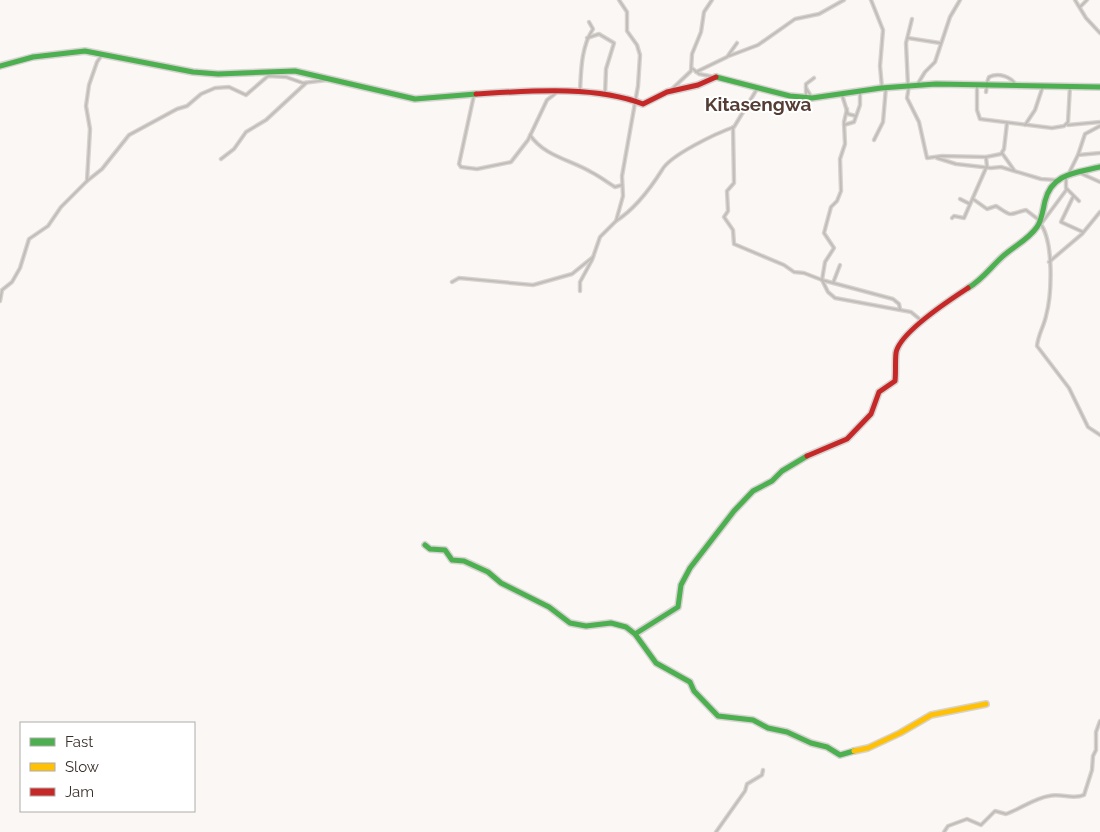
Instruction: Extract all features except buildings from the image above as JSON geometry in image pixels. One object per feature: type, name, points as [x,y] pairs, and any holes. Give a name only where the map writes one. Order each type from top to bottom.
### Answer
[{"type":"street","points":[[616,220],[624,196],[622,184],[640,55],[637,45],[627,31],[627,12],[619,0]]},
{"type":"street","points":[[0,66],[32,56],[81,52],[127,58],[175,70],[218,74],[285,70],[415,99],[527,90],[623,96],[646,104],[671,90],[692,69],[692,54],[701,31],[704,12],[712,0]]},
{"type":"street","points":[[696,72],[714,65],[729,56],[758,46],[797,18],[820,14],[844,0]]},
{"type":"street","points":[[871,0],[884,33],[880,66],[884,88],[883,122],[874,140]]},
{"type":"street","points":[[918,85],[925,72],[934,63],[940,43],[947,31],[950,17],[960,0]]},
{"type":"street","points":[[1074,0],[1086,18],[1100,33]]},
{"type":"street","points":[[1080,7],[1087,0]]},
{"type":"street","points":[[912,19],[906,53],[908,86],[906,96],[919,122],[925,156],[956,164],[986,168],[1001,166],[1041,179],[1056,180],[1067,175],[1100,167]]},
{"type":"street","points":[[580,92],[582,57],[587,38],[593,29],[589,22]]},
{"type":"street","points":[[587,38],[599,34],[614,43],[606,69],[605,95]]},
{"type":"street","points":[[908,38],[940,43]]},
{"type":"street","points":[[729,56],[737,43]]},
{"type":"street","points":[[87,181],[90,129],[86,106],[89,85],[97,62],[102,55]]},
{"type":"street","points":[[692,69],[696,72],[715,77],[809,98],[918,85],[1100,87]]},
{"type":"street","points":[[986,92],[989,77],[996,75],[1009,78],[1016,85]]},
{"type":"street","points":[[0,301],[4,288],[12,282],[20,268],[29,239],[48,226],[61,207],[102,169],[129,135],[186,106],[202,93],[215,88],[228,87],[246,95],[268,76],[286,77],[306,83],[329,80]]},
{"type":"street","points":[[671,90],[698,85],[715,77]]},
{"type":"street","points":[[809,98],[806,88],[807,83],[814,78]]},
{"type":"street","points":[[221,159],[234,149],[246,132],[266,120],[306,83]]},
{"type":"street","points":[[977,85],[979,118],[1052,128],[1100,122]]},
{"type":"street","points":[[1025,125],[1035,110],[1043,86]]},
{"type":"street","points":[[1066,125],[1069,117],[1070,86]]},
{"type":"street","points":[[759,87],[733,127],[734,183],[727,191],[728,211],[724,218],[733,230],[733,243],[784,265],[794,272],[804,273],[822,280],[893,299],[899,304],[900,309]]},
{"type":"street","points":[[806,88],[809,98]]},
{"type":"street","points":[[474,95],[459,166],[477,169],[509,164],[530,135],[547,100],[559,91]]},
{"type":"street","points":[[844,126],[854,122],[860,101],[860,92]]},
{"type":"street","points":[[842,95],[848,114],[856,116]]},
{"type":"street","points":[[847,110],[844,126],[845,144],[840,159],[842,191],[831,207],[824,233],[834,248],[825,262],[822,280],[828,292],[835,298],[912,312],[922,321]]},
{"type":"street","points":[[1007,123],[1002,153],[1014,170]]},
{"type":"street","points":[[636,635],[653,621],[672,613],[678,607],[681,585],[690,568],[712,536],[753,491],[772,481],[782,472],[808,456],[846,440],[870,416],[879,392],[896,379],[898,350],[922,321],[944,302],[978,283],[1003,256],[1026,240],[1067,189],[1067,175],[1078,155],[1085,134],[1100,126]]},
{"type":"street","points":[[580,291],[581,279],[594,255],[600,237],[616,220],[631,211],[669,162],[723,130],[733,127]]},
{"type":"street","points":[[530,135],[536,142],[560,158],[592,172],[615,187],[619,188],[622,184]]},
{"type":"street","points":[[937,158],[945,156],[986,157],[1002,153]]},
{"type":"street","points":[[1078,155],[1100,153]]},
{"type":"street","points":[[952,218],[954,216],[963,218],[974,199],[986,168],[986,157]]},
{"type":"street","points":[[1080,173],[1100,182]]},
{"type":"street","points":[[1040,222],[1047,194],[1056,180]]},
{"type":"street","points":[[1067,189],[1079,201]]},
{"type":"street","points":[[1074,197],[1061,222],[1084,232]]},
{"type":"street","points":[[960,199],[970,204]]},
{"type":"street","points":[[974,199],[977,204],[987,209],[996,206],[1003,212],[1012,214],[1026,210],[1040,222],[1048,239],[1050,285],[1048,308],[1037,346],[1070,388],[1088,427],[1100,435]]},
{"type":"street","points":[[1049,262],[1084,232],[1100,212]]},
{"type":"street","points":[[452,282],[459,278],[533,285],[572,274],[594,255]]},
{"type":"street","points":[[833,283],[840,265]]},
{"type":"street","points":[[425,545],[430,549],[445,550],[452,560],[464,561],[488,572],[501,582],[549,607],[568,622],[586,626],[616,623],[626,627],[636,635],[656,663],[690,682],[694,691],[718,716],[753,720],[768,728],[792,733],[811,743],[827,747],[840,755],[868,748],[900,733],[931,715],[986,704]]},
{"type":"street","points":[[944,832],[948,826],[967,819],[981,825],[995,811],[1006,814],[1046,796],[1063,795],[1077,798],[1084,796],[1092,770],[1093,756],[1096,750],[1096,732],[1100,721]]},
{"type":"street","points":[[716,832],[745,791],[747,784],[762,775],[763,770]]},
{"type":"traffic: fast","points":[[0,66],[33,57],[85,51],[193,72],[218,74],[295,71],[415,99],[476,94]]},
{"type":"traffic: fast","points":[[716,77],[790,96],[812,98],[881,88],[936,84],[1100,87]]},
{"type":"traffic: fast","points":[[968,288],[982,278],[1002,257],[1033,232],[1040,221],[1048,192],[1053,185],[1066,176],[1100,167]]},
{"type":"traffic: fast","points":[[635,634],[678,607],[681,585],[690,568],[734,511],[753,491],[772,481],[782,471],[807,456]]},
{"type":"traffic: fast","points":[[425,545],[430,549],[445,550],[452,560],[464,561],[488,572],[501,583],[549,607],[570,623],[586,626],[611,623],[626,627],[635,634],[656,663],[690,682],[694,691],[718,716],[753,720],[768,728],[787,732],[811,743],[827,747],[840,755],[854,751]]},
{"type":"traffic: slow","points":[[854,751],[868,748],[900,733],[931,715],[986,704]]},
{"type":"traffic: jam","points":[[476,94],[539,91],[583,92],[604,94],[643,104],[667,92],[698,85],[716,77]]},
{"type":"traffic: jam","points":[[807,456],[847,439],[871,414],[879,392],[895,381],[896,353],[899,345],[927,317],[968,288]]},
{"type":"district","name":"Kitasengwa","points":[[758,104]]}]
